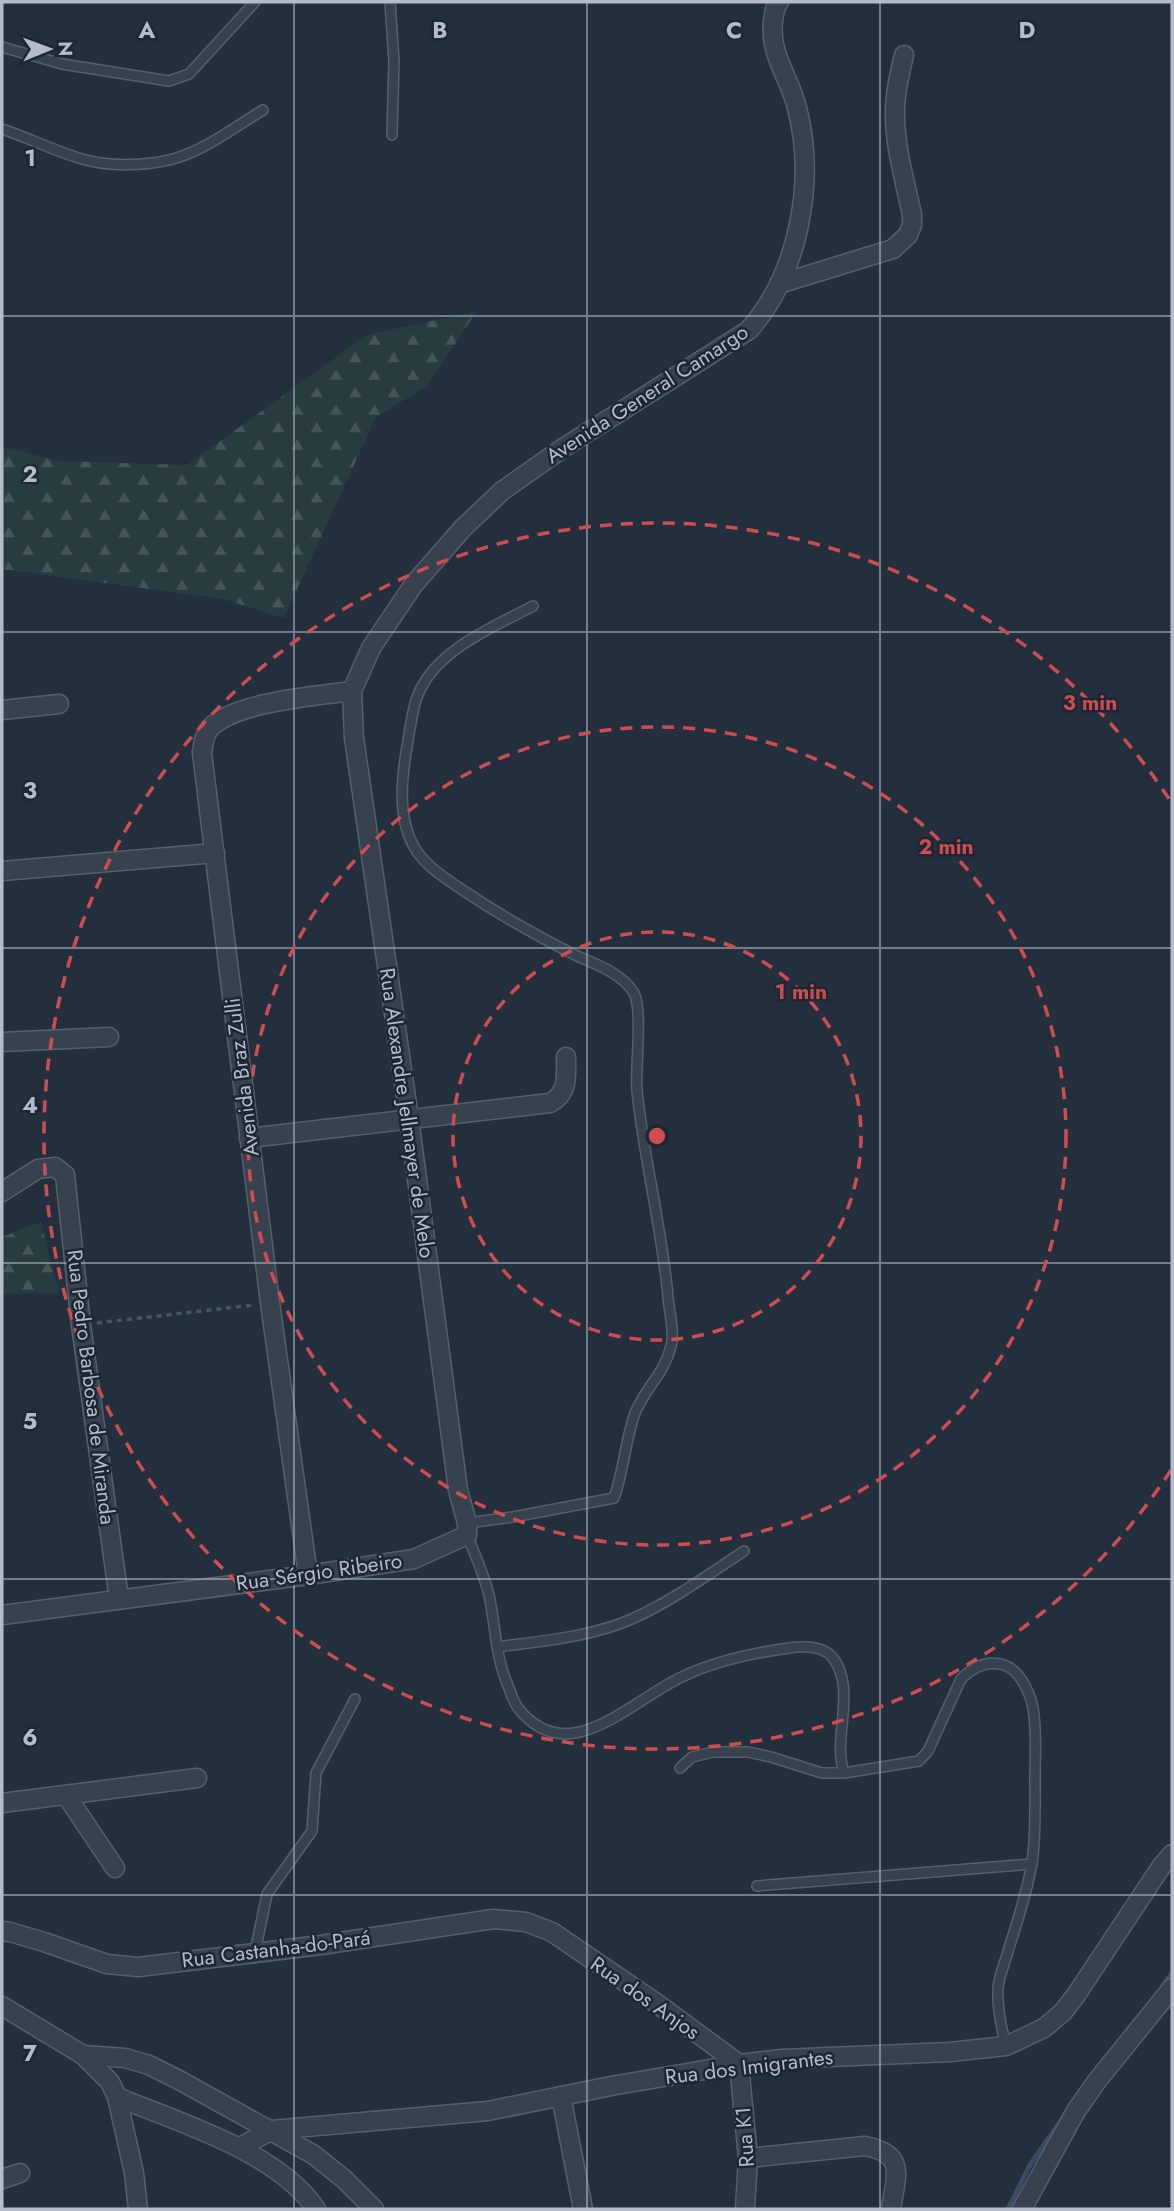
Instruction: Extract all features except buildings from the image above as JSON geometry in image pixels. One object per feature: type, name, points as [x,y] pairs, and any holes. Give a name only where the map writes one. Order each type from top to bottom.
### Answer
[{"type":"street","name":"Avenida General Camargo","points":[[352,691],[371,648],[407,594],[463,528],[502,491],[563,447],[749,330],[764,312],[779,284],[800,223],[804,181],[797,108],[774,52],[771,34],[773,4]]},
{"type":"street","points":[[779,284],[892,249],[908,235],[912,215],[895,112],[904,55]]},
{"type":"street","name":"Avenida Braz Zulli","points":[[308,1575],[270,1303],[202,753],[204,738],[209,729],[221,719],[242,710],[352,691]]},
{"type":"street","name":"Rua Alexandre Jellmayer de Melo","points":[[352,691],[354,738],[409,1118],[458,1490],[467,1529]]},
{"type":"street","points":[[2,710],[59,705]]},
{"type":"street","points":[[2,871],[215,853]]},
{"type":"street","points":[[2,1042],[109,1037]]},
{"type":"street","points":[[249,1138],[550,1102],[563,1093],[566,1083],[566,1057]]},
{"type":"street","name":"Rua Pedro Barbosa de Miranda","points":[[2,1192],[38,1169],[55,1167],[65,1175],[81,1325],[119,1599]]},
{"type":"street","name":"Rua Sérgio Ribeiro","points":[[2,1615],[414,1559],[467,1529]]},
{"type":"street","points":[[2,1803],[197,1778]]},
{"type":"street","points":[[66,1795],[115,1868]]},
{"type":"street","name":"Rua dos Imigrantes","points":[[240,2147],[272,2130],[488,2111],[739,2064],[782,2059],[950,2052],[1006,2046],[1044,2028],[1063,2012],[1172,1854]]},
{"type":"street","name":"Rua Castanha-do-Pará","points":[[2,1931],[44,1942],[107,1965],[138,1966],[493,1919],[526,1922],[552,1932]]},
{"type":"street","name":"Rua dos Anjos","points":[[552,1932],[739,2064]]},
{"type":"street","points":[[1022,2209],[1083,2101],[1172,1988]]},
{"type":"street","points":[[2,2006],[83,2055],[110,2082],[117,2097],[134,2173],[138,2209]]},
{"type":"street","points":[[83,2055],[125,2058],[149,2065],[272,2130],[314,2155],[344,2179],[374,2209]]},
{"type":"street","name":"Rua K1","points":[[739,2064],[748,2158],[745,2209]]},
{"type":"street","points":[[561,2096],[583,2209]]},
{"type":"street","points":[[117,2097],[240,2147],[290,2181],[316,2209]]},
{"type":"street","points":[[748,2158],[865,2146],[879,2148],[895,2162],[897,2169],[891,2209]]},
{"type":"street","points":[[2,2179],[20,2173]]},
{"type":"lane","points":[[2,47],[62,64],[169,81],[189,74],[255,2]]},
{"type":"lane","points":[[390,2],[394,61],[392,135]]},
{"type":"lane","points":[[2,129],[84,159],[119,164],[153,162],[174,159],[211,142],[262,110]]},
{"type":"lane","points":[[533,606],[474,637],[446,657],[427,677],[417,698],[411,724],[402,805],[408,832],[416,850],[434,869],[494,911],[542,939],[619,977],[635,996],[639,1009],[637,1090],[659,1225],[672,1344],[664,1370],[645,1391],[635,1413],[621,1479],[614,1498],[513,1517],[467,1529],[489,1596],[500,1668],[516,1706],[534,1724],[546,1731],[569,1734],[602,1724],[682,1676],[710,1665],[796,1647],[817,1648],[834,1658],[842,1679],[844,1698],[840,1761],[844,1773]]},
{"type":"lane","points":[[497,1647],[600,1630],[632,1619],[675,1597],[744,1551]]},
{"type":"lane","points":[[680,1768],[692,1757],[713,1752],[748,1752],[822,1773],[844,1773],[919,1761],[928,1751],[961,1679],[970,1670],[994,1663],[1007,1666],[1016,1672],[1027,1690],[1034,1719],[1035,1835],[1032,1864],[1023,1902],[998,1985],[1000,2024],[1006,2046]]},
{"type":"lane","points":[[255,1952],[267,1894],[312,1831],[316,1773],[355,1699]]},
{"type":"lane","points":[[757,1885],[1032,1864]]},
{"type":"path","points":[[81,1325],[270,1303]]},
{"type":"green space","points":[[477,311],[427,386],[376,417],[284,618],[223,599],[2,569],[2,446],[57,461],[187,465],[367,335]]},
{"type":"green space","points":[[41,1222],[59,1293],[2,1294],[2,1237]]},
{"type":"waterway","points":[[1162,1987],[1172,1973]]},
{"type":"waterway","points":[[1008,2209],[1030,2165],[1065,2115]]}]
